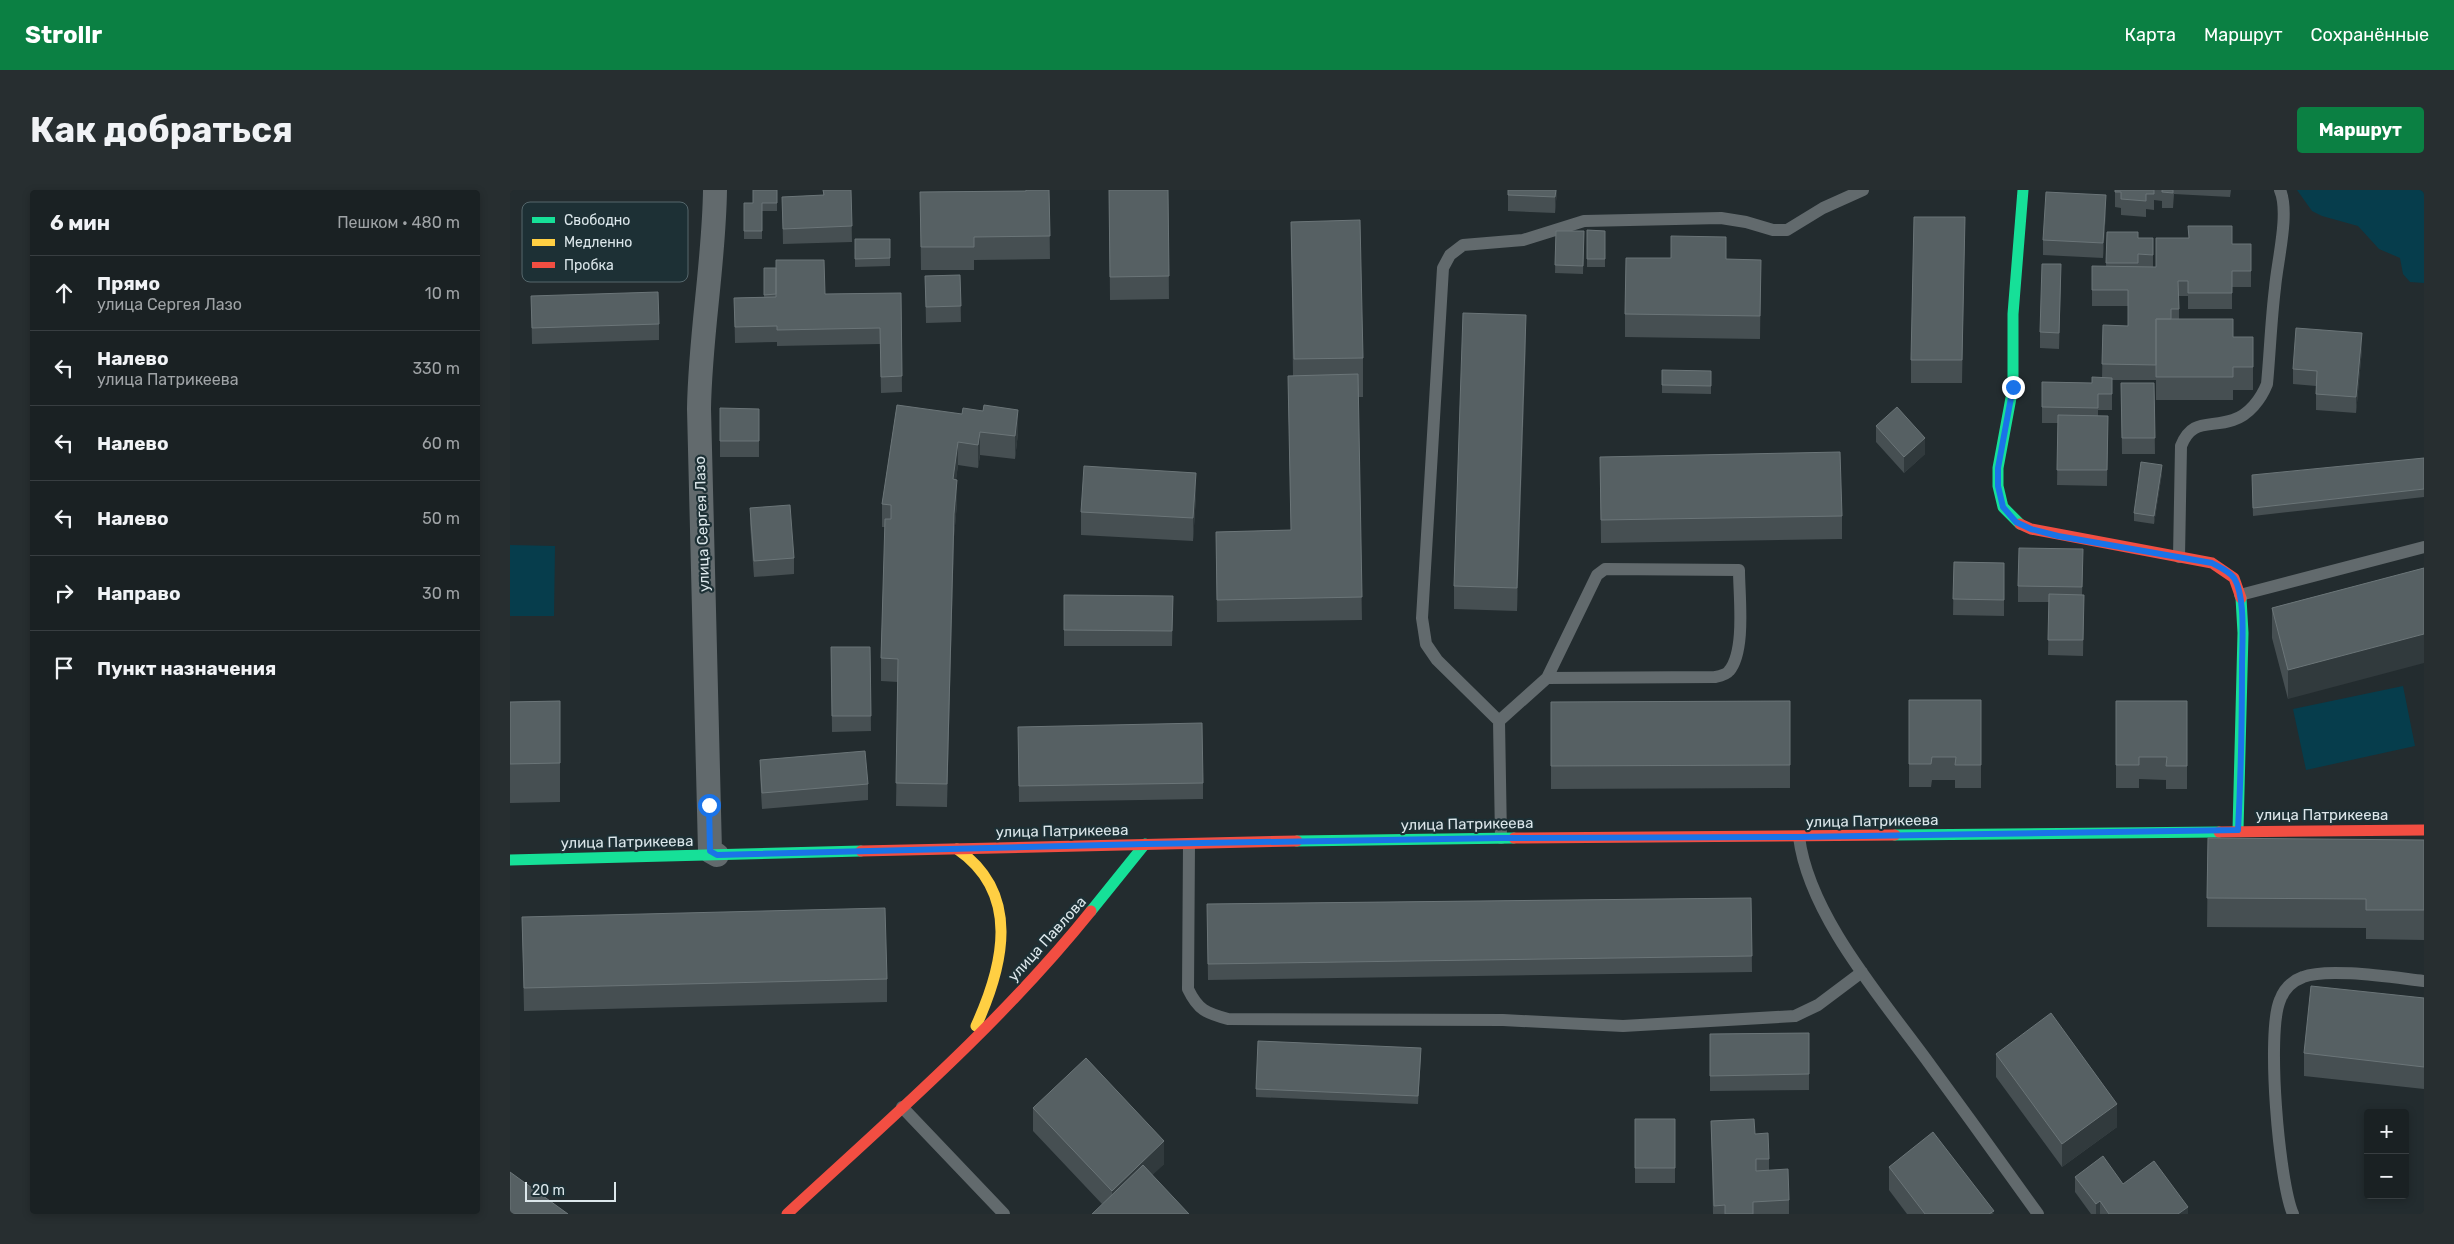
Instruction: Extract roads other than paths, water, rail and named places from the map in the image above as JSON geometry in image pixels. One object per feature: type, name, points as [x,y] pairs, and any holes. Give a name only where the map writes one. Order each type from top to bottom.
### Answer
[{"type":"street","name":"улица Сергея Лазо","points":[[715,190],[710,279],[700,360],[699,409],[710,851],[717,855]]},
{"type":"street","points":[[2023,190],[2013,314],[2013,387],[1998,468],[1998,486],[2003,507],[2016,522],[2031,529],[2212,563],[2234,578],[2240,595],[2242,640],[2243,741],[2238,830]]},
{"type":"street","name":"улица Патрикеева","points":[[510,860],[957,848],[1501,838],[1799,837],[2238,830],[2424,830]]},
{"type":"street","name":"улица Павлова","points":[[787,1214],[965,1049],[1055,956],[1145,844]]},
{"type":"street","name":"улица Павлова","points":[[957,848],[978,864],[990,881],[998,900],[1002,929],[995,983],[965,1049]]},
{"type":"lane","points":[[1501,838],[1499,721],[1437,660],[1426,644],[1422,618],[1443,268],[1450,255],[1463,246],[1523,240],[1584,221],[1721,218],[1773,230],[1787,230],[1823,208],[1863,190]]},
{"type":"lane","points":[[2179,557],[2180,446],[2186,434],[2195,427],[2234,420],[2262,398],[2267,384],[2275,281],[2284,216],[2283,198],[2280,190]]},
{"type":"lane","points":[[2240,595],[2424,547]]},
{"type":"lane","points":[[1499,721],[1547,678],[1597,575],[1605,569],[1739,570],[1739,646],[1735,662],[1728,673],[1715,678],[1547,678]]},
{"type":"lane","points":[[1799,837],[1802,858],[1827,916],[1862,972],[2038,1214]]},
{"type":"lane","points":[[1190,844],[1188,989],[1195,1003],[1201,1008],[1208,1013],[1228,1019],[1503,1020],[1623,1026],[1795,1016],[1818,1004],[1862,972]]},
{"type":"lane","points":[[2294,1214],[2285,1176],[2273,1070],[2274,1033],[2279,1001],[2288,985],[2304,976],[2320,974],[2424,981]]},
{"type":"lane","points":[[902,1107],[1004,1214]]}]
